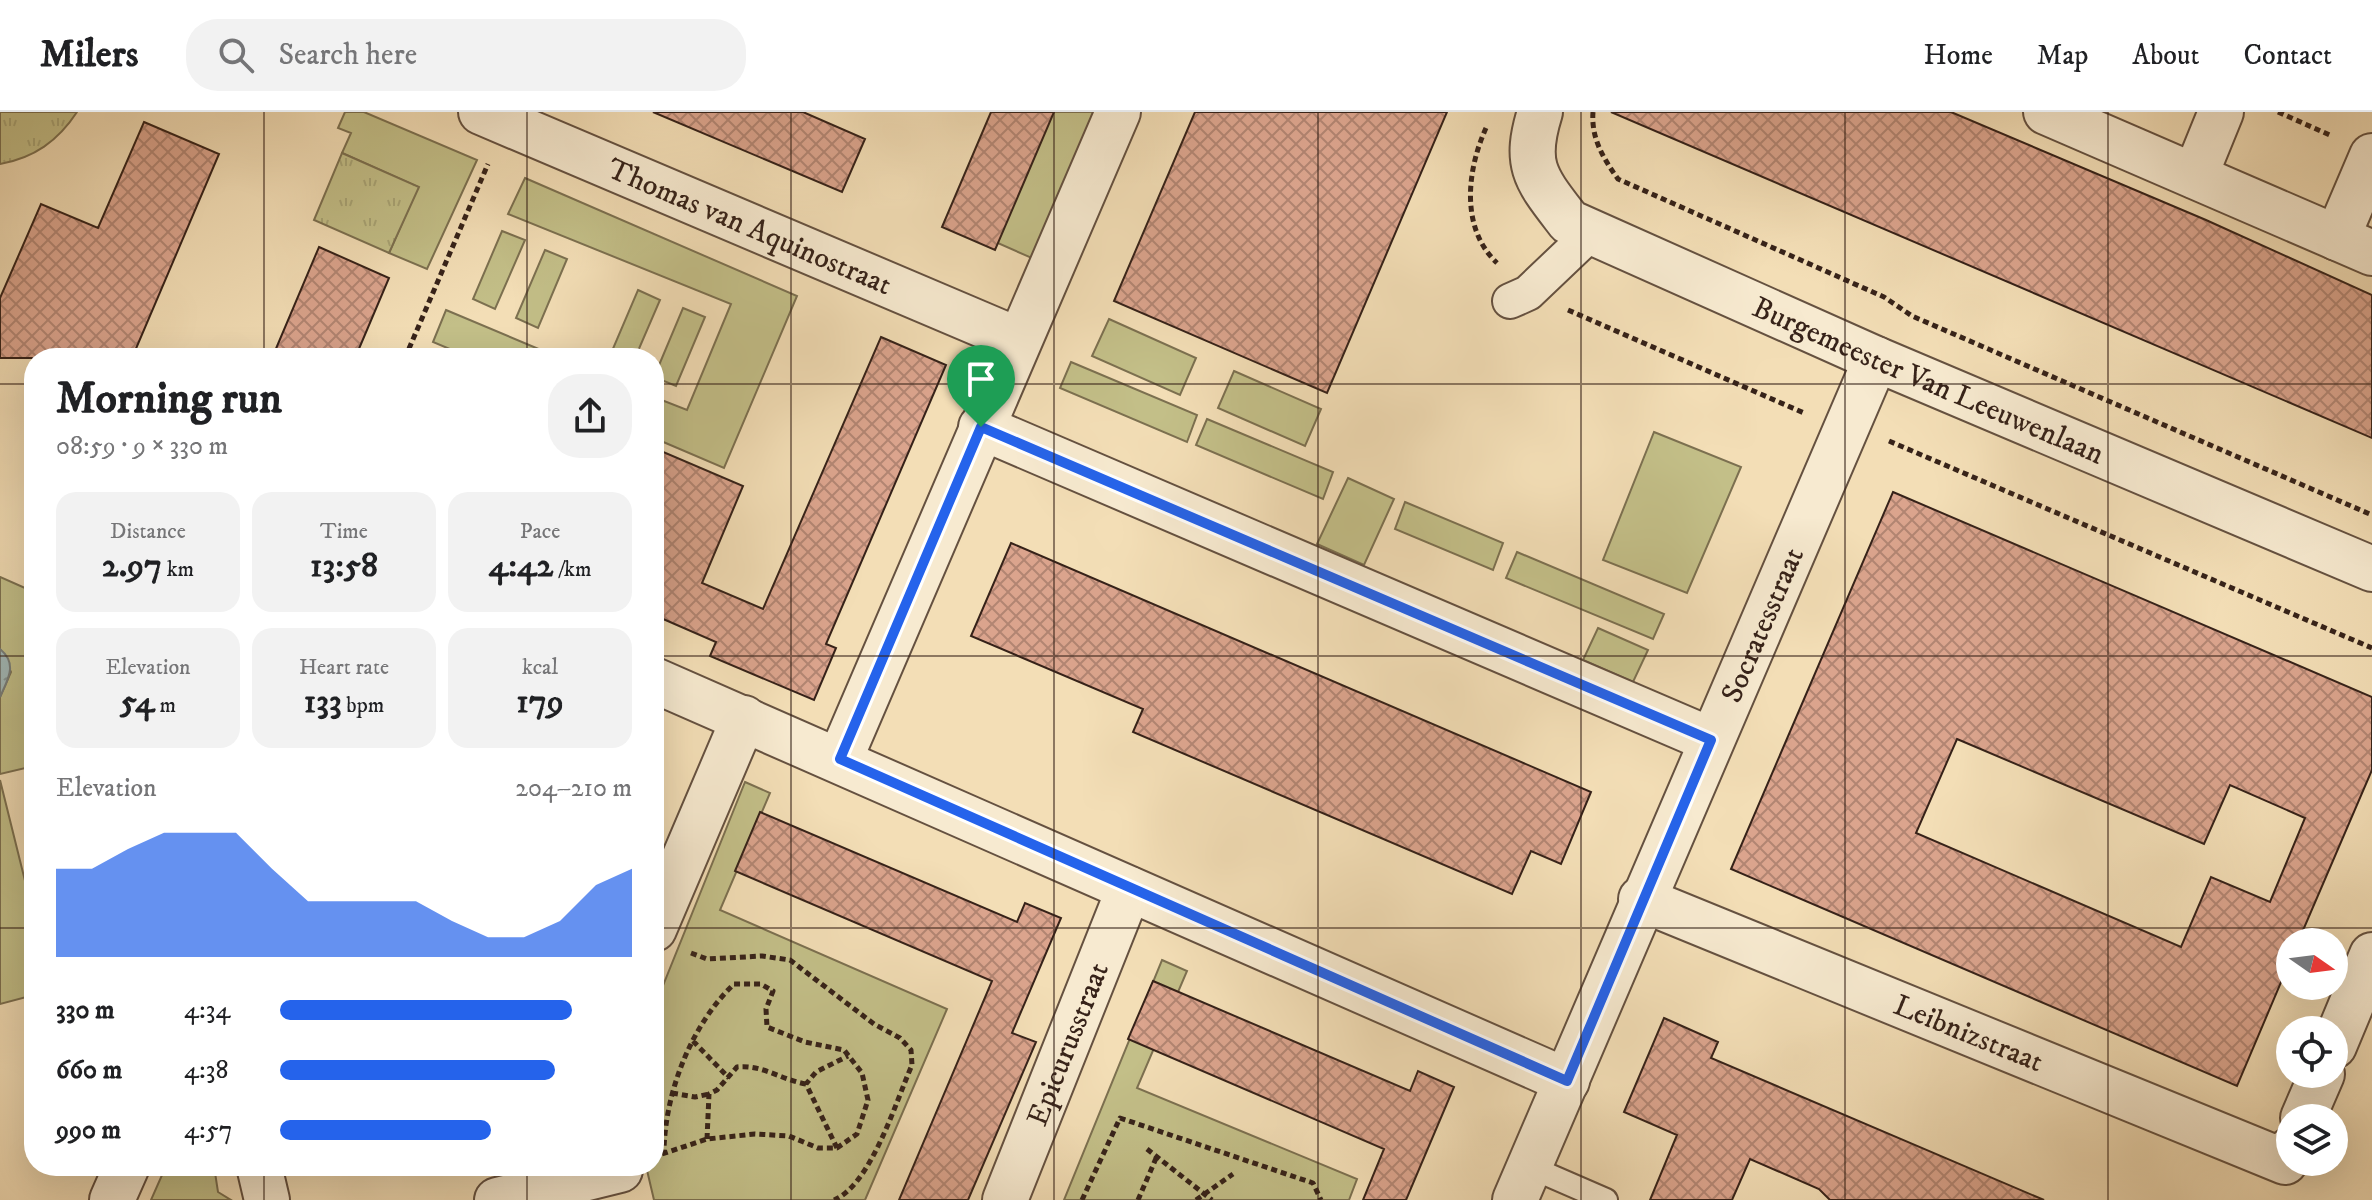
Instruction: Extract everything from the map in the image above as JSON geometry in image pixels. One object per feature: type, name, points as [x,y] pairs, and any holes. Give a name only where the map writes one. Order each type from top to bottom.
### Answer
[{"type":"street","points":[[840,759],[1118,112]]},
{"type":"street","points":[[2046,112],[2355,245],[2359,149]]},
{"type":"street","points":[[2195,176],[2221,112]]},
{"type":"street","name":"Thomas van Aquinostraat","points":[[494,117],[1018,340]]},
{"type":"street","name":"Burgemeester Van Leeuwenlaan","points":[[1535,128],[1538,179],[1569,222],[1876,359],[2372,569]]},
{"type":"street","points":[[1510,301],[1528,293],[1592,232]]},
{"type":"street","name":"Socratesstraat","points":[[1523,1183],[1641,899],[1876,359]]},
{"type":"street","points":[[981,427],[1711,740]]},
{"type":"street","points":[[664,684],[1567,1081]]},
{"type":"street","points":[[667,938],[744,718]]},
{"type":"street","name":"Epicurusstraat","points":[[1005,1200],[1129,889]]},
{"type":"street","name":"Leibnizstraat","points":[[1641,899],[2276,1158]]},
{"type":"street","points":[[2347,1016],[2372,955]]},
{"type":"street","points":[[112,1200],[123,1176]]},
{"type":"street","points":[[261,1176],[267,1200]]},
{"type":"street","points":[[497,1200],[621,1179]]},
{"type":"lane","points":[[1523,1183],[1606,1200]]},
{"type":"path","name":"Burgemeester Van Leeuwenlaan","points":[[1593,112],[1592,126],[1601,155],[1618,179],[1884,297],[1912,316],[2372,515]]},
{"type":"path","points":[[2278,112],[2359,149]]},
{"type":"path","points":[[409,348],[494,117]]},
{"type":"path","points":[[1474,154],[1487,126]]},
{"type":"path","points":[[667,938],[707,959],[762,956],[790,960],[874,1024],[900,1038],[911,1050],[912,1065],[876,1148],[848,1194],[834,1200]]},
{"type":"path","points":[[734,984],[761,984],[773,991],[766,1009],[767,1027],[805,1042],[844,1050],[848,1056],[862,1073],[868,1100],[857,1134],[837,1148],[818,1148],[789,1136],[755,1134],[707,1139],[664,1154],[668,1103],[693,1041],[717,1000],[734,984]]},
{"type":"path","points":[[693,1041],[719,1064],[729,1078]]},
{"type":"path","points":[[806,1084],[816,1072],[848,1056]]},
{"type":"path","points":[[672,1093],[695,1097],[709,1094],[737,1067],[750,1065],[784,1081],[806,1084]]},
{"type":"path","points":[[806,1084],[837,1148]]},
{"type":"path","points":[[707,1139],[709,1094]]},
{"type":"path","points":[[1082,1200],[1120,1118],[1313,1183],[1321,1200]]},
{"type":"path","points":[[1147,1149],[1210,1198]]},
{"type":"path","points":[[1138,1200],[1157,1156]]},
{"type":"path","points":[[1196,1200],[1210,1198],[1233,1174]]},
{"type":"green space","points":[[0,112],[77,112],[62,132],[44,147],[0,164]]},
{"type":"green space","points":[[345,112],[364,112],[477,160],[427,269],[389,253],[418,187],[342,153],[351,133],[338,128]]},
{"type":"green space","points":[[998,112],[1097,112],[1034,259],[950,222]]},
{"type":"green space","points":[[342,153],[419,187],[389,253],[314,220]]},
{"type":"green space","points":[[525,178],[797,296],[724,468],[664,442],[664,401],[687,410],[731,304],[508,214]]},
{"type":"green space","points":[[502,231],[525,240],[495,309],[473,299]]},
{"type":"green space","points":[[545,250],[567,259],[538,328],[516,318]]},
{"type":"green space","points":[[638,290],[660,300],[639,348],[613,348]]},
{"type":"green space","points":[[683,308],[705,317],[676,386],[664,381],[664,353]]},
{"type":"green space","points":[[446,310],[536,348],[447,348],[433,342]]},
{"type":"green space","points":[[1109,319],[1196,358],[1180,395],[1092,356]]},
{"type":"green space","points":[[1071,362],[1197,415],[1187,442],[1060,388]]},
{"type":"green space","points":[[1234,371],[1321,409],[1305,446],[1218,408]]},
{"type":"green space","points":[[1207,419],[1333,472],[1323,499],[1196,445]]},
{"type":"green space","points":[[1654,432],[1741,467],[1687,593],[1603,560]]},
{"type":"green space","points":[[1348,478],[1394,499],[1364,565],[1317,544]]},
{"type":"green space","points":[[1405,502],[1503,543],[1493,570],[1395,529]]},
{"type":"green space","points":[[1517,552],[1664,614],[1653,639],[1506,578]]},
{"type":"green space","points":[[0,577],[24,588],[24,768],[0,774],[0,697],[11,672],[0,649]]},
{"type":"green space","points":[[1598,628],[1648,650],[1633,682],[1583,660]]},
{"type":"green space","points":[[0,780],[24,877],[24,998],[0,1004]]},
{"type":"green space","points":[[745,782],[770,793],[720,910],[947,1009],[865,1200],[654,1200],[648,1176],[664,1176],[664,983]]},
{"type":"green space","points":[[1162,960],[1187,971],[1137,1088],[1357,1179],[1349,1200],[1064,1200]]},
{"type":"green space","points":[[162,1176],[216,1176],[218,1192],[231,1200],[151,1200]]},
{"type":"water","points":[[0,649],[10,666],[0,697]]},
{"type":"building","points":[[653,112],[803,112],[865,139],[842,192]]},
{"type":"building","points":[[991,112],[1054,112],[995,250],[942,227]]},
{"type":"building","points":[[1195,112],[1447,112],[1327,393],[1114,301]]},
{"type":"building","points":[[1611,112],[1951,112],[2206,220],[2372,295],[2372,438]]},
{"type":"building","points":[[144,122],[219,154],[136,348],[24,348],[24,358],[0,358],[0,298],[41,204],[98,228]]},
{"type":"building","points":[[319,247],[389,278],[359,348],[276,348]]},
{"type":"building","points":[[881,337],[946,365],[826,644],[836,648],[814,700],[710,656],[716,642],[664,619],[664,452],[743,486],[702,583],[763,609]]},
{"type":"building","points":[[1893,492],[2372,697],[2372,770],[2304,928],[2276,928],[2276,994],[2237,1086],[1731,869]],"holes":[[[1957,739],[2204,844],[2230,785],[2305,818],[2270,902],[2211,877],[2181,947],[1916,833]]]},
{"type":"building","points":[[1011,543],[1591,792],[1561,864],[1531,851],[1512,894],[1133,732],[1143,709],[971,636]]},
{"type":"building","points":[[760,812],[1017,922],[1025,903],[1061,918],[1012,1033],[1036,1042],[968,1200],[899,1200],[992,981],[735,871]]},
{"type":"building","points":[[1153,981],[1410,1091],[1418,1071],[1454,1087],[1406,1200],[1363,1200],[1384,1149],[1128,1039]]},
{"type":"building","points":[[1664,1018],[1718,1042],[1711,1058],[2044,1200],[1830,1200],[1819,1189],[1750,1159],[1732,1200],[1650,1200],[1677,1135],[1624,1112]]},
{"type":"route","points":[[981,427],[1711,740],[1641,899],[1567,1081],[840,759],[981,427]]}]
